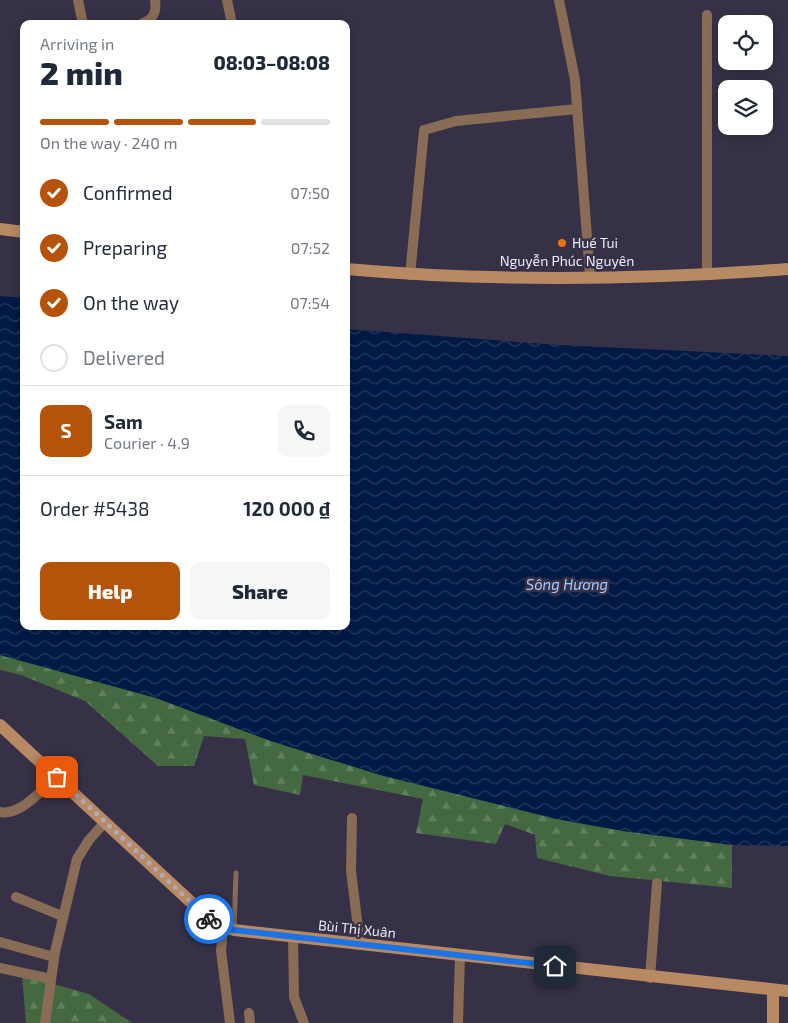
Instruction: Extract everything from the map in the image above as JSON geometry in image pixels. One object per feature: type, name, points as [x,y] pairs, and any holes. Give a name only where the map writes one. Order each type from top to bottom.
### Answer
[{"type":"street","points":[[78,0],[82,20]]},
{"type":"street","points":[[151,20],[155,12],[155,0]]},
{"type":"street","points":[[227,0],[231,20]]},
{"type":"street","points":[[559,0],[568,38],[577,108],[590,276]]},
{"type":"street","points":[[707,15],[707,275]]},
{"type":"street","points":[[410,275],[424,130],[456,121],[577,108]]},
{"type":"street","points":[[0,229],[20,232]]},
{"type":"street","name":"Nguyễn Phúc Nguyên","points":[[350,269],[410,275],[590,276],[707,275],[788,269]]},
{"type":"street","name":"Bùi Thị Xuân","points":[[0,725],[207,918],[228,929],[650,978],[788,991]]},
{"type":"street","points":[[0,812],[14,811],[57,777]]},
{"type":"street","points":[[352,818],[351,878],[360,944]]},
{"type":"street","points":[[45,1023],[62,916],[80,852],[105,822]]},
{"type":"street","points":[[650,978],[657,883]]},
{"type":"street","points":[[16,896],[62,916]]},
{"type":"street","points":[[228,929],[221,951],[230,1023]]},
{"type":"street","points":[[293,937],[294,996],[304,1023]]},
{"type":"street","points":[[0,942],[54,957]]},
{"type":"street","points":[[458,1023],[460,955]]},
{"type":"street","points":[[0,968],[51,979]]},
{"type":"street","points":[[773,990],[773,1023]]},
{"type":"lane","points":[[228,929],[236,873]]},
{"type":"green space","points":[[0,655],[156,698],[271,741],[324,758],[623,831],[732,845],[732,888],[610,876],[537,858],[535,835],[505,824],[496,844],[416,833],[423,799],[303,775],[300,795],[254,785],[245,739],[204,736],[194,766],[158,766],[85,701],[21,675],[0,670]]},
{"type":"green space","points":[[22,975],[89,994],[132,1023],[26,1023]]},
{"type":"water","name":"Sông Hương","points":[[0,296],[20,298],[20,630],[350,630],[350,329],[559,345],[788,356],[788,846],[732,845],[623,831],[556,819],[380,775],[271,741],[156,698],[0,655]]},
{"type":"way so far","points":[[57,777],[209,919]]},
{"type":"place","name":"Hué Tui","points":[[562,243]]},
{"type":"route","points":[[209,919],[223,927],[234,930],[555,966]]}]
